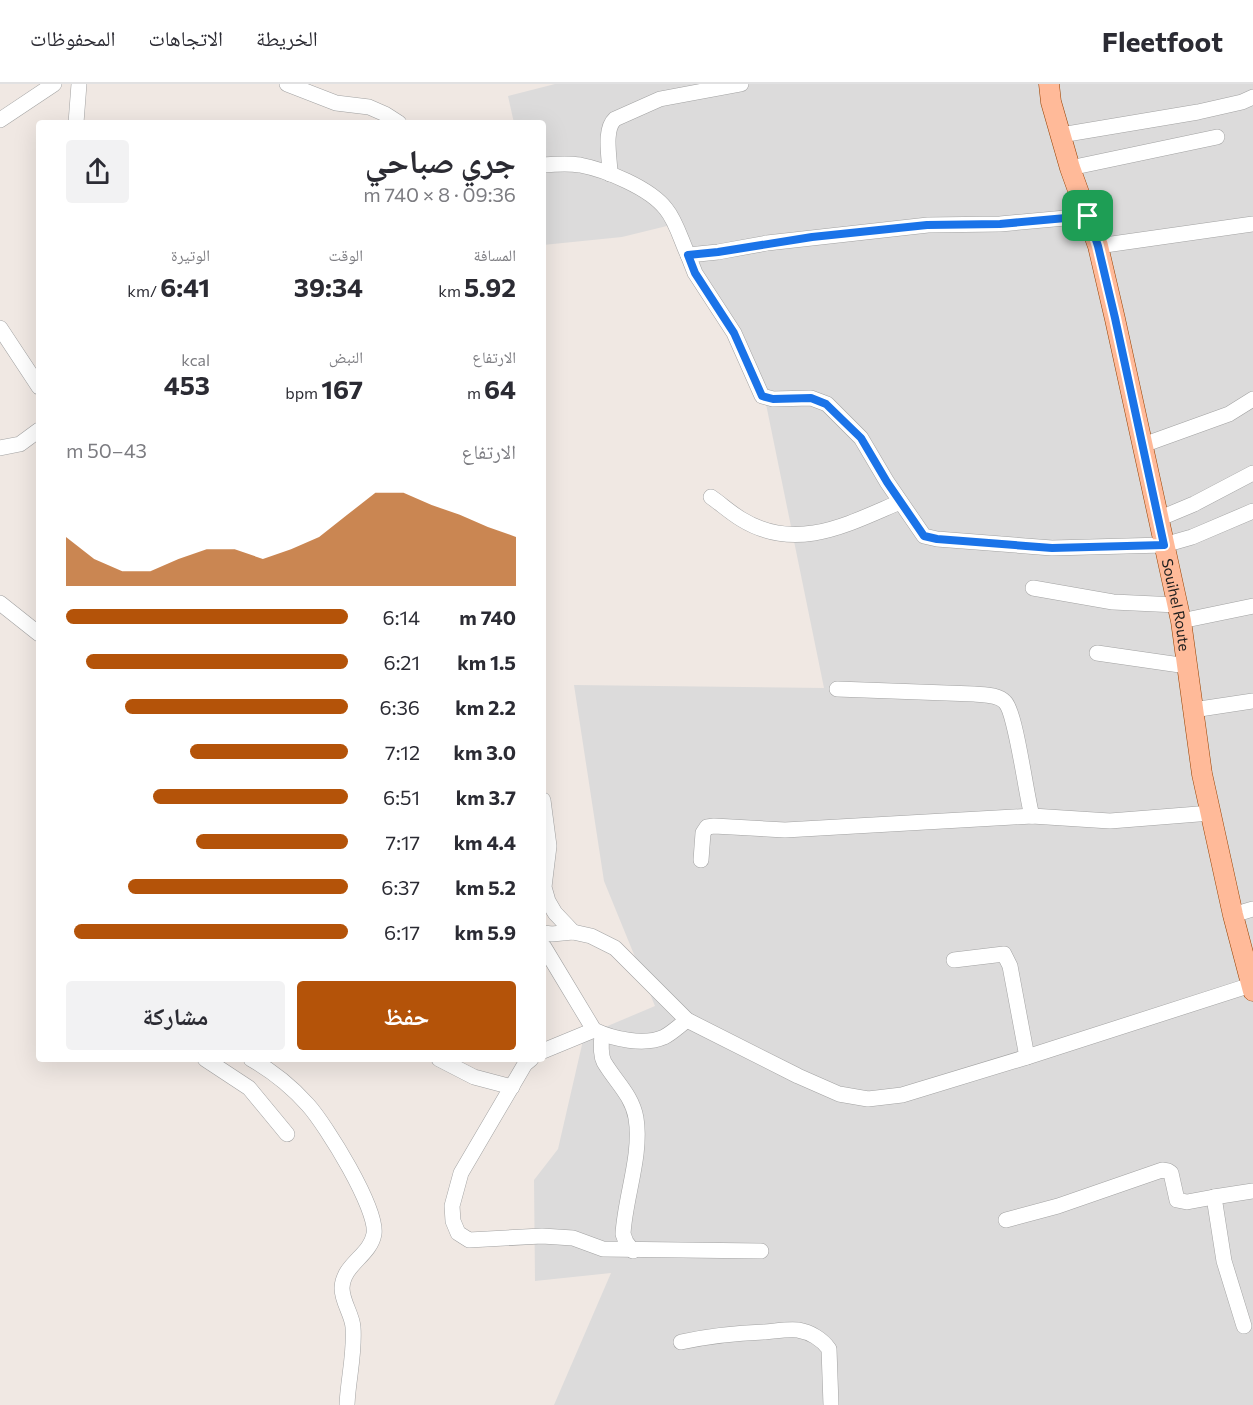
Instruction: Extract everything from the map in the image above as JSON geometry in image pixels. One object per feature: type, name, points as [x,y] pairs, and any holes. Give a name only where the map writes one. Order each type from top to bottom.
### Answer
[{"type":"main road","name":"Souihel Route","points":[[1049,84],[1051,102],[1070,168],[1098,246],[1143,446],[1179,613],[1202,774],[1233,915],[1252,988]]},
{"type":"street","points":[[0,120],[54,84]]},
{"type":"street","points":[[75,120],[79,84]]},
{"type":"street","points":[[287,84],[336,103],[369,107],[394,120]]},
{"type":"street","points":[[610,174],[609,131],[615,119],[660,99],[741,84]]},
{"type":"street","points":[[1061,135],[1198,112],[1242,102],[1253,97]]},
{"type":"street","points":[[1070,168],[1217,137]]},
{"type":"street","points":[[546,165],[579,165],[610,174],[658,200],[668,211],[695,273],[734,333],[762,396],[773,399],[811,398],[826,404],[861,438],[920,533],[928,538],[1052,548],[1164,545],[1192,537],[1253,511]]},
{"type":"street","points":[[688,255],[927,225],[1000,224],[1088,216]]},
{"type":"street","points":[[1098,246],[1253,224]]},
{"type":"street","points":[[0,328],[36,382]]},
{"type":"street","points":[[1143,446],[1229,414],[1253,399]]},
{"type":"street","points":[[0,448],[20,444],[36,432]]},
{"type":"street","points":[[1158,519],[1194,504],[1253,473]]},
{"type":"street","points":[[711,497],[742,520],[765,530],[786,535],[808,535],[829,530],[900,502]]},
{"type":"street","points":[[1034,588],[1179,613],[1253,606]]},
{"type":"street","points":[[0,603],[36,632]]},
{"type":"street","points":[[1097,653],[1186,666]]},
{"type":"street","points":[[837,689],[974,694],[995,696],[1004,701],[1010,710],[1014,726],[1032,816]]},
{"type":"street","points":[[1193,710],[1253,701]]},
{"type":"street","points":[[701,860],[703,833],[707,827],[714,826],[785,830],[1032,816],[1110,821],[1211,813]]},
{"type":"street","points":[[546,823],[549,846],[546,871]]},
{"type":"street","points":[[546,894],[555,913],[573,932]]},
{"type":"street","points":[[1233,915],[1253,909]]},
{"type":"street","points":[[633,1251],[623,1234],[638,1132],[636,1117],[624,1089],[603,1060],[598,1032],[546,941],[573,932],[591,936],[615,948],[687,1020],[839,1094],[868,1099],[902,1095],[1252,988]]},
{"type":"street","points":[[954,960],[1004,954],[1010,966],[1028,1058]]},
{"type":"street","points":[[546,1050],[598,1032],[631,1040],[657,1039],[666,1036],[687,1020]]},
{"type":"street","points":[[210,1062],[249,1088],[287,1134]]},
{"type":"street","points":[[255,1062],[288,1085],[310,1106],[345,1160],[372,1218],[375,1231],[372,1245],[345,1273],[342,1289],[346,1309],[353,1325],[352,1370],[347,1405]]},
{"type":"street","points":[[445,1062],[474,1077],[512,1086]]},
{"type":"street","points":[[527,1062],[470,1157],[455,1190],[452,1206],[453,1221],[458,1233],[469,1240],[542,1236],[573,1238],[603,1249],[633,1251],[761,1251]]},
{"type":"street","points":[[1006,1220],[1059,1206],[1162,1170],[1171,1173],[1177,1200],[1187,1202],[1253,1191]]},
{"type":"street","points":[[1214,1197],[1224,1261],[1244,1326]]},
{"type":"street","points":[[681,1342],[721,1334],[769,1331],[799,1330],[814,1335],[829,1349],[831,1405]]},
{"type":"shaded area","points":[[555,84],[1253,84],[1253,1405],[554,1405],[611,1273],[535,1281],[534,1180],[558,1149],[584,1036],[655,1006],[604,881],[574,685],[824,688],[766,404],[675,224],[622,237],[546,245],[546,120],[513,120],[508,96]]},
{"type":"route","points":[[1088,216],[1098,246],[1115,318],[1164,545],[1052,548],[924,536],[916,528],[861,438],[826,404],[811,398],[773,399],[762,396],[734,333],[695,273],[688,255],[812,237],[927,225],[1000,224],[1088,216]]}]
